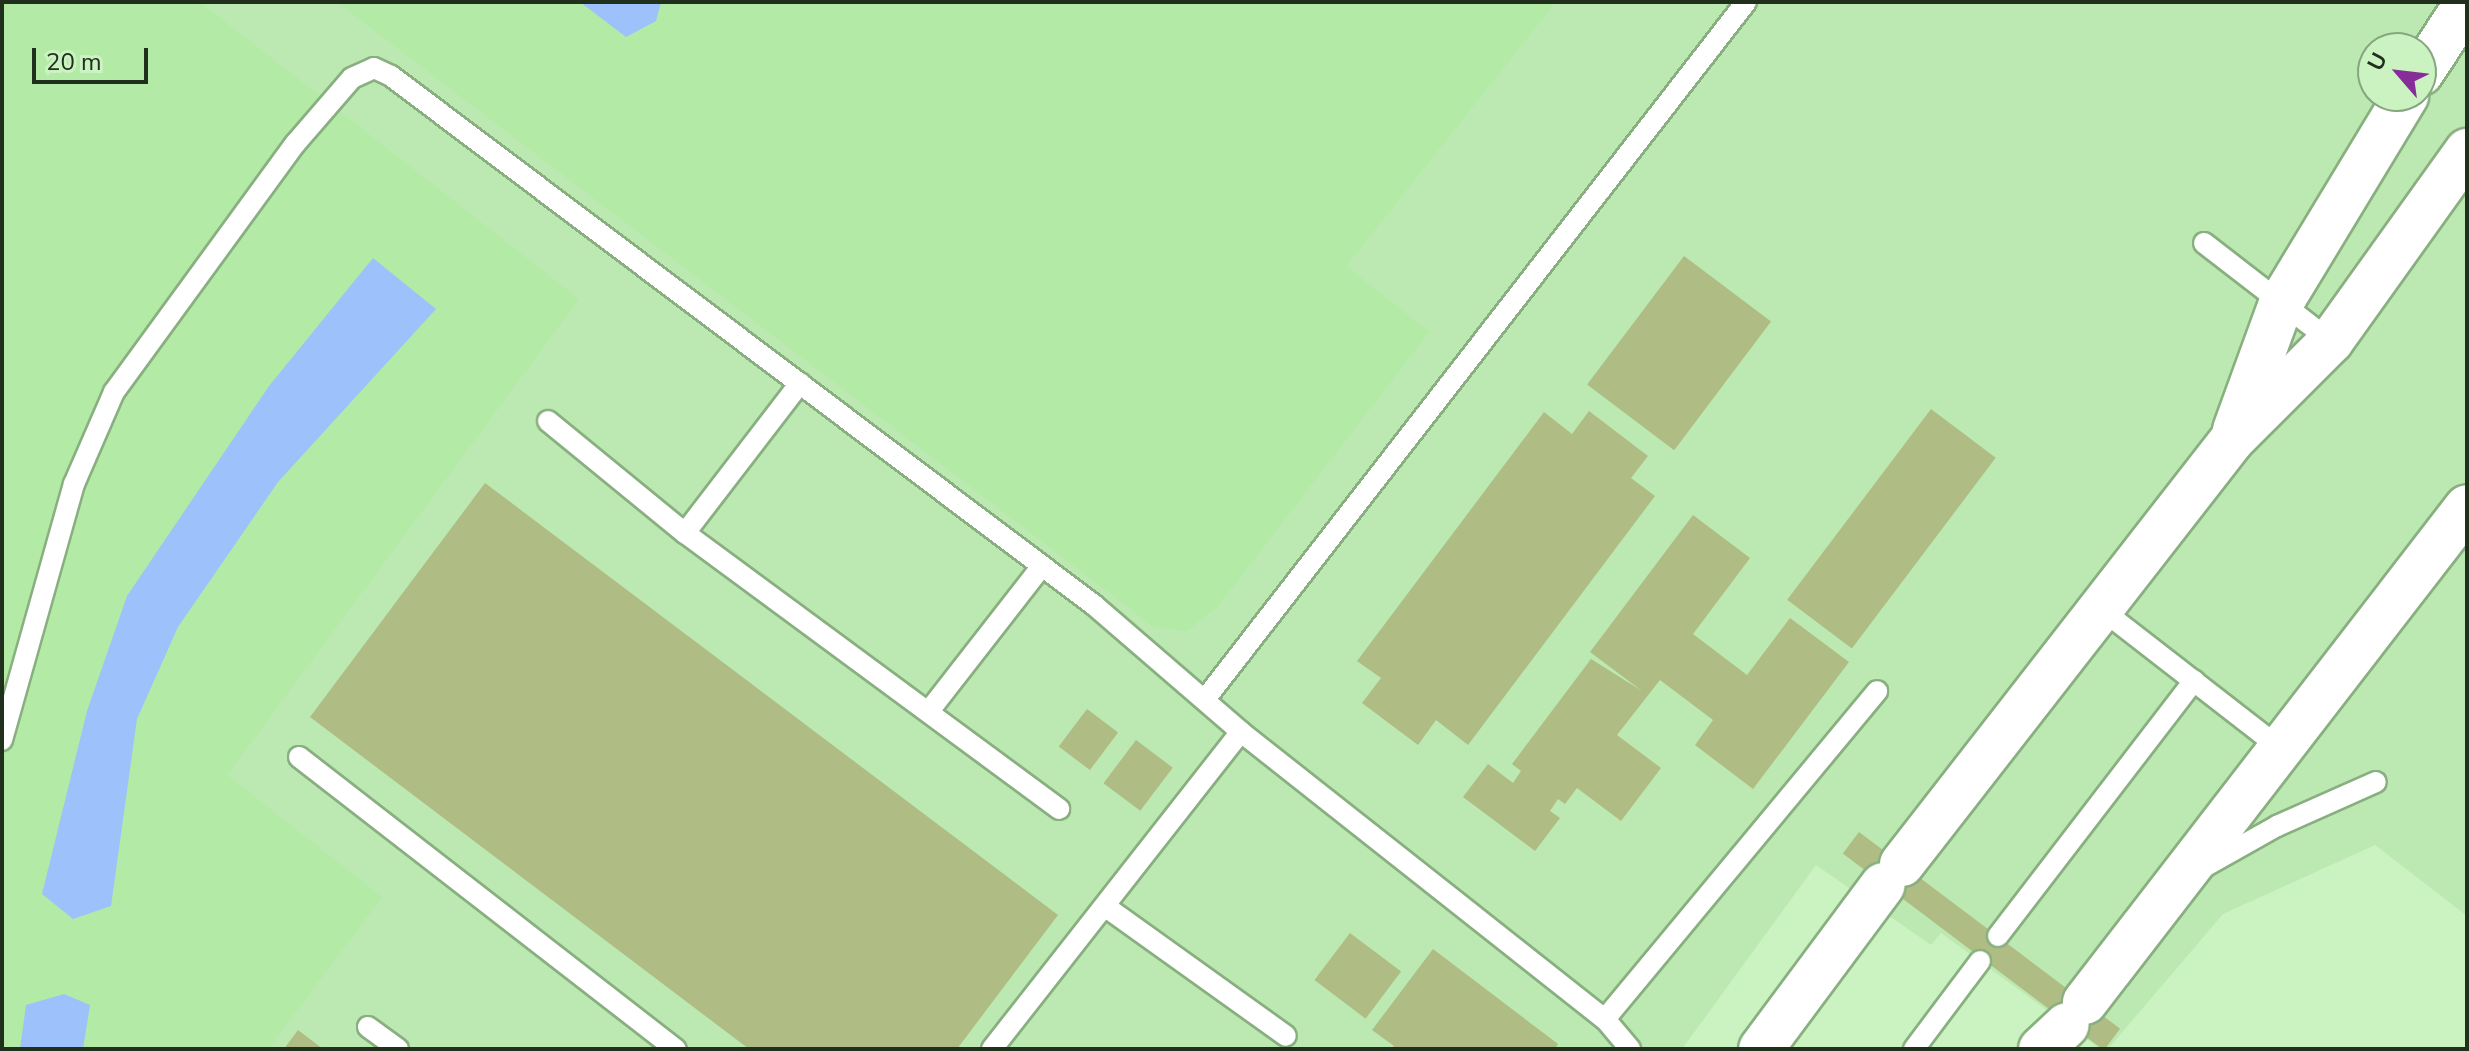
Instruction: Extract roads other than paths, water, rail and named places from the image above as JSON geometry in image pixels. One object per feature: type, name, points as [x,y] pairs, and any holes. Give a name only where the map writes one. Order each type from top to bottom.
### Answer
[{"type":"street","points":[[2437,49],[2467,3]]},
{"type":"street","points":[[2232,440],[2282,301],[2396,112]]},
{"type":"street","points":[[1761,1049],[1893,874],[2232,440],[2331,341],[2467,151]]},
{"type":"street","points":[[2064,1025],[2467,507]]},
{"type":"lane","points":[[1206,698],[1746,2]]},
{"type":"lane","points":[[2,740],[74,484],[114,392],[295,144],[363,71],[374,68],[391,76],[1042,566],[1206,698],[1241,732],[1605,1019],[1630,1049]]},
{"type":"lane","points":[[2204,243],[2331,341]]},
{"type":"lane","points":[[685,533],[800,383]]},
{"type":"lane","points":[[548,421],[685,533],[1059,809]]},
{"type":"lane","points":[[929,711],[1042,566]]},
{"type":"lane","points":[[2101,609],[2279,747]]},
{"type":"lane","points":[[1998,936],[2194,681]]},
{"type":"lane","points":[[1605,1019],[1877,691]]},
{"type":"lane","points":[[992,1049],[1241,732]]},
{"type":"lane","points":[[299,757],[676,1049]]},
{"type":"lane","points":[[2176,882],[2277,826],[2376,782]]},
{"type":"lane","points":[[1106,907],[1286,1036]]},
{"type":"lane","points":[[1914,1049],[1980,961]]},
{"type":"lane","points":[[368,1027],[398,1049]]},
{"type":"water","points":[[580,2],[661,2],[656,21],[626,37]]},
{"type":"water","points":[[373,258],[436,309],[278,482],[178,627],[137,719],[111,906],[73,919],[42,894],[87,711],[127,596],[269,386]]},
{"type":"water","points":[[64,994],[90,1005],[83,1049],[20,1049],[26,1005]]}]
